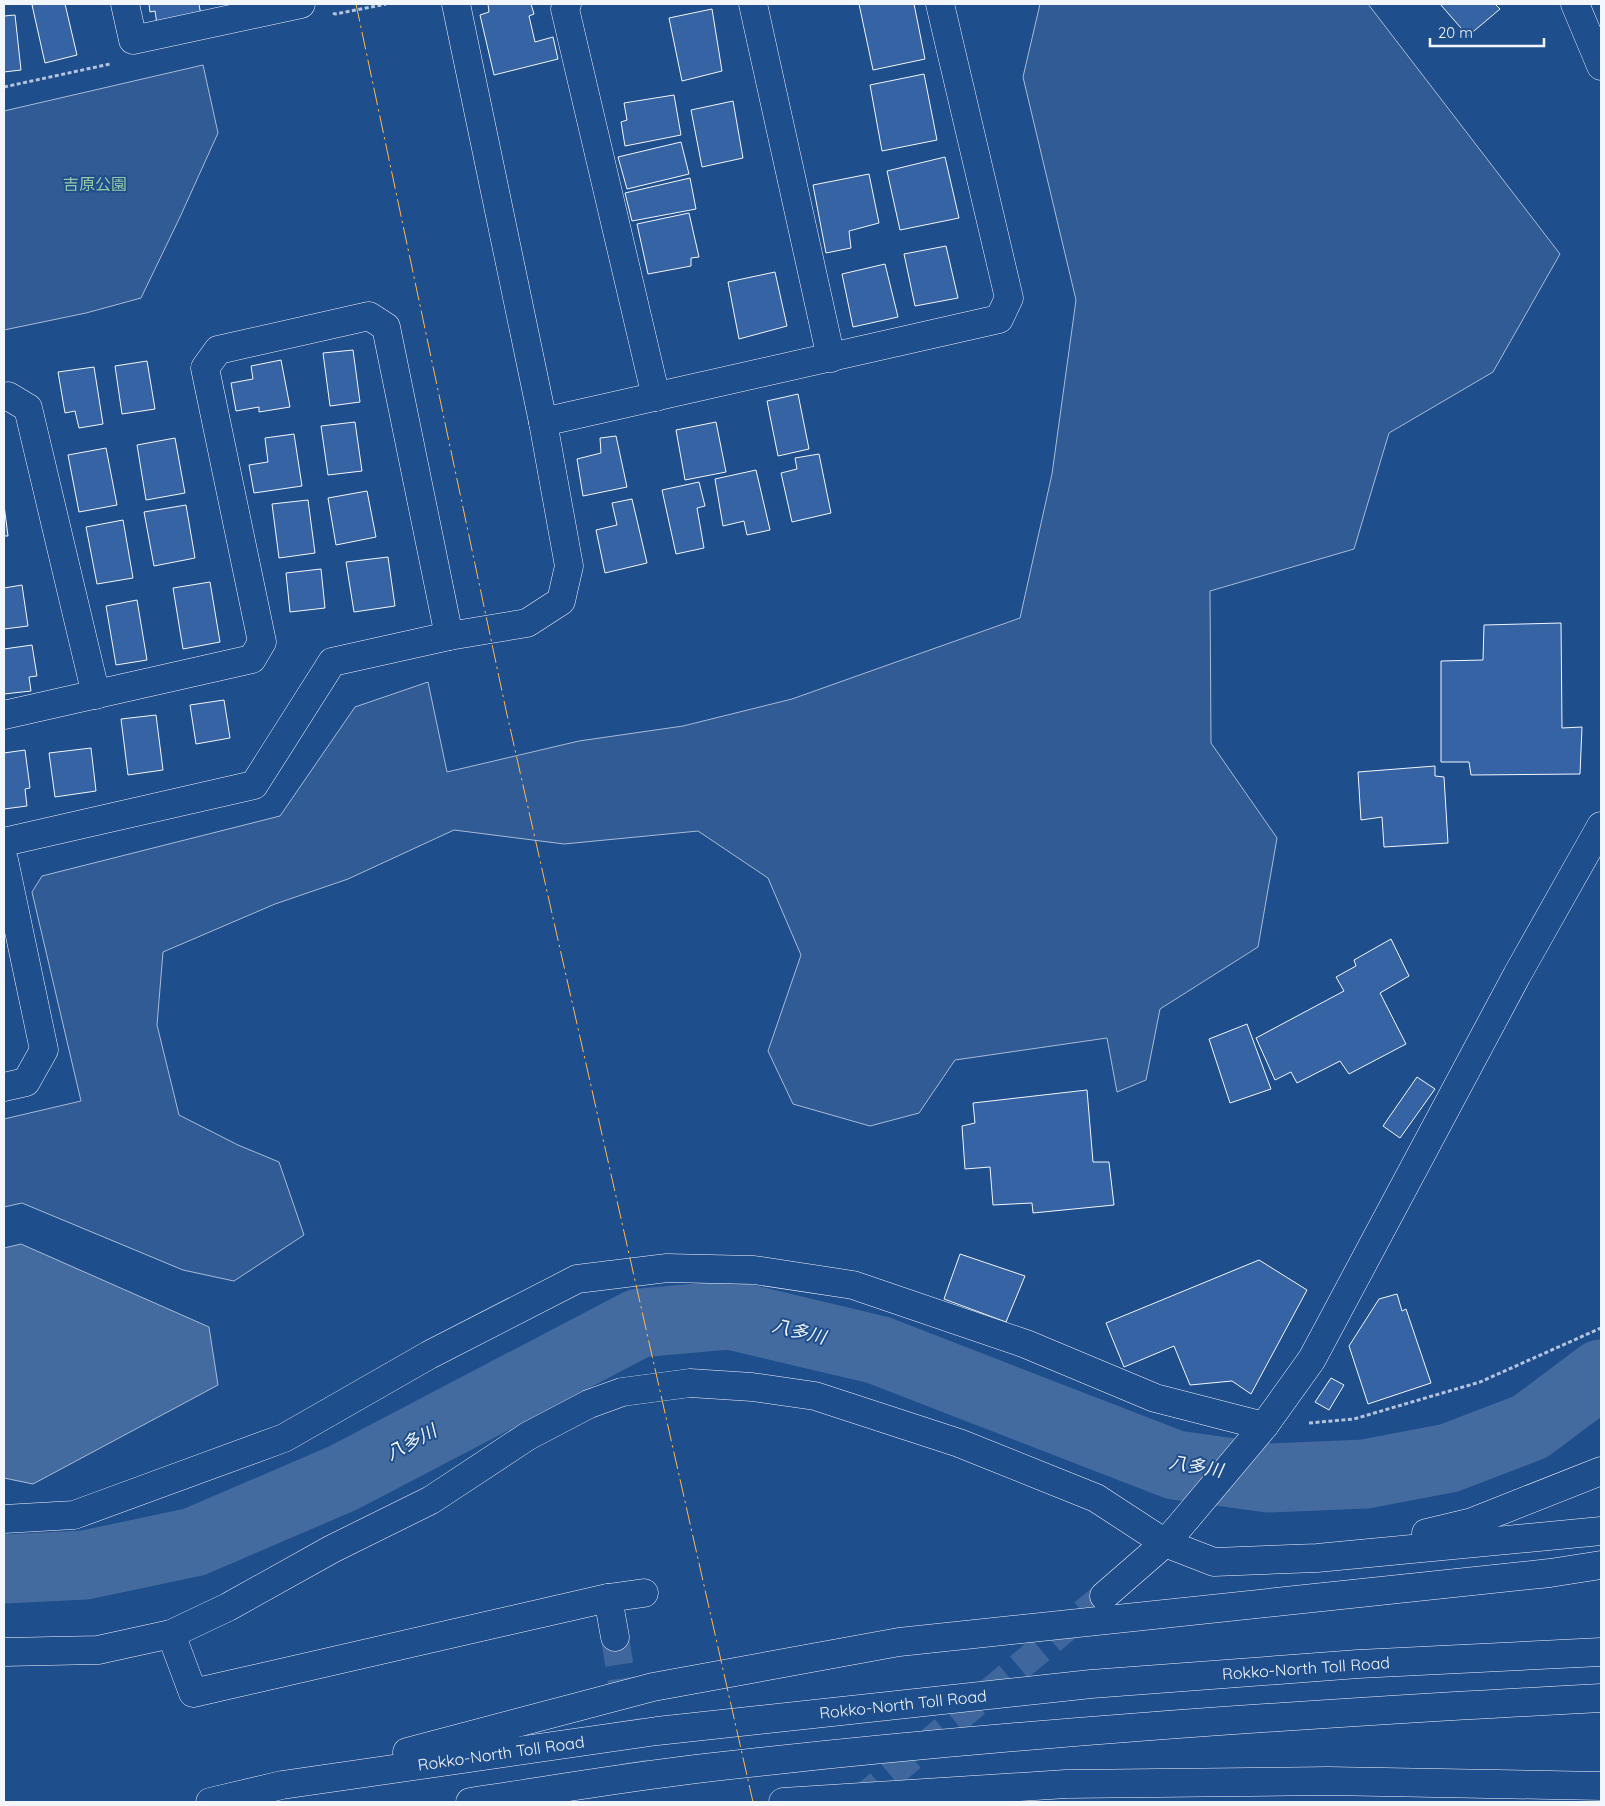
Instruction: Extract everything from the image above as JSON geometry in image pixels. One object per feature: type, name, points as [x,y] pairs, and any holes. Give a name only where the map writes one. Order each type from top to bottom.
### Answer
[{"type":"street","points":[[125,4],[132,40],[301,4]]},
{"type":"street","points":[[4,842],[254,785],[332,662],[449,636],[527,623],[561,600],[569,566],[542,422],[456,4]]},
{"type":"street","points":[[567,4],[565,8],[656,397]]},
{"type":"street","points":[[753,4],[831,358]]},
{"type":"street","points":[[542,422],[999,319],[1009,298],[940,4]]},
{"type":"street","points":[[1575,4],[1601,66]]},
{"type":"street","points":[[4,715],[252,659],[262,642],[204,368],[218,350],[369,316],[386,327],[449,636]]},
{"type":"street","points":[[4,397],[8,396],[28,408],[96,695]]},
{"type":"street","points":[[1104,1596],[1172,1535],[1268,1421],[1312,1359],[1517,974],[1601,826]]},
{"type":"street","points":[[4,860],[44,1050],[26,1082],[4,1087]]},
{"type":"street","points":[[4,1519],[74,1516],[284,1438],[429,1355],[577,1280],[667,1268],[754,1270],[853,1285],[1026,1344],[1155,1398],[1268,1421]]},
{"type":"street","points":[[4,1652],[98,1650],[172,1634],[228,1608],[332,1549],[431,1500],[528,1436],[590,1404],[622,1392],[690,1383],[752,1387],[815,1396],[959,1443],[1096,1498],[1172,1535],[1214,1562],[1317,1558],[1338,1554],[1472,1522],[1601,1471]]},
{"type":"street","points":[[1338,1554],[1601,1531]]},
{"type":"street","points":[[282,1785],[653,1687],[899,1642],[1550,1574],[1601,1565]]},
{"type":"street","points":[[172,1634],[193,1693],[608,1598],[644,1593]]},
{"type":"street","points":[[608,1598],[615,1638]]},
{"type":"street","name":"Rokko-North Toll Road","points":[[210,1802],[282,1785],[657,1731],[1091,1684],[1358,1664],[1601,1652]]},
{"type":"street","points":[[470,1802],[694,1769],[1033,1735],[1363,1710],[1601,1698]]},
{"type":"street","points":[[783,1802],[1066,1784],[1328,1781],[1601,1786]]},
{"type":"path","points":[[328,11],[335,14],[386,4]]},
{"type":"path","points":[[4,87],[111,63],[132,40]]},
{"type":"path","points":[[1268,1421],[1300,1424],[1354,1420],[1480,1382],[1601,1328]]},
{"type":"shaded area","points":[[1040,4],[1368,4],[1560,254],[1493,372],[1389,433],[1354,549],[1210,591],[1211,743],[1277,838],[1258,947],[1160,1009],[1146,1080],[1117,1092],[1107,1038],[955,1060],[919,1113],[870,1126],[793,1104],[768,1051],[801,955],[768,878],[698,831],[564,844],[454,830],[348,879],[275,904],[163,952],[157,1025],[179,1115],[238,1145],[279,1162],[304,1235],[234,1281],[183,1270],[22,1203],[4,1207],[4,1119],[81,1101],[32,892],[42,876],[280,816],[355,707],[428,682],[447,772],[579,741],[683,726],[792,699],[1020,618],[1052,474],[1076,300],[1023,77]]},
{"type":"shaded area","name":"吉原公園","points":[[203,65],[218,133],[141,298],[86,313],[4,330],[4,111]]},
{"type":"shaded area","points":[[21,1244],[209,1327],[218,1385],[33,1484],[4,1478],[4,1248]]},
{"type":"building","points":[[65,4],[77,55],[45,63],[32,5]]},
{"type":"building","points":[[149,4],[199,4],[201,16],[157,24],[155,11],[150,12]]},
{"type":"building","points":[[488,4],[531,4],[534,14],[529,16],[535,42],[553,37],[558,59],[494,75],[480,15],[489,12]]},
{"type":"building","points":[[859,4],[914,4],[925,59],[873,70]]},
{"type":"building","points":[[1440,4],[1495,4],[1500,9],[1468,36]]},
{"type":"building","points":[[712,9],[722,71],[682,81],[669,18]]},
{"type":"building","points":[[15,15],[21,70],[4,72],[4,16]]},
{"type":"building","points":[[924,74],[937,140],[882,151],[870,85]]},
{"type":"building","points":[[674,95],[681,135],[625,146],[621,122],[627,120],[624,103]]},
{"type":"building","points":[[733,101],[743,158],[702,167],[691,110]]},
{"type":"building","points":[[681,142],[689,174],[627,189],[618,157]]},
{"type":"building","points":[[945,157],[959,218],[900,230],[887,171]]},
{"type":"building","points":[[869,174],[879,223],[849,231],[851,248],[826,253],[813,185]]},
{"type":"building","points":[[690,178],[696,209],[632,221],[625,193]]},
{"type":"building","points":[[689,213],[699,257],[691,258],[691,266],[648,274],[637,224]]},
{"type":"building","points":[[946,246],[958,298],[915,306],[904,254]]},
{"type":"building","points":[[885,264],[898,317],[853,327],[842,274]]},
{"type":"building","points":[[775,272],[787,326],[739,339],[728,282]]},
{"type":"building","points":[[353,350],[360,402],[330,406],[323,353]]},
{"type":"building","points":[[281,360],[290,407],[259,412],[259,407],[236,411],[231,383],[253,379],[251,366]]},
{"type":"building","points":[[147,361],[155,409],[122,414],[115,366]]},
{"type":"building","points":[[94,367],[103,424],[79,428],[75,411],[65,413],[58,372]]},
{"type":"building","points":[[798,394],[809,449],[778,456],[767,401]]},
{"type":"building","points":[[355,422],[362,471],[328,475],[321,426]]},
{"type":"building","points":[[716,422],[726,472],[685,480],[676,430]]},
{"type":"building","points":[[294,434],[302,486],[254,493],[249,465],[268,462],[265,438]]},
{"type":"building","points":[[616,436],[627,487],[583,496],[577,459],[601,453],[600,438]]},
{"type":"building","points":[[175,438],[185,493],[146,500],[137,445]]},
{"type":"building","points":[[106,448],[117,505],[79,512],[68,455]]},
{"type":"building","points":[[819,454],[831,513],[792,522],[781,473],[797,469],[795,458]]},
{"type":"building","points":[[756,470],[770,530],[747,535],[744,521],[723,526],[715,479]]},
{"type":"building","points":[[699,482],[705,506],[697,508],[704,548],[676,554],[662,490]]},
{"type":"building","points":[[367,491],[376,537],[336,545],[328,498]]},
{"type":"building","points":[[632,499],[647,563],[605,573],[596,530],[617,525],[612,503]]},
{"type":"building","points":[[308,500],[315,553],[279,558],[272,504]]},
{"type":"building","points":[[4,505],[8,536],[4,536]]},
{"type":"building","points":[[186,505],[195,558],[154,566],[144,512]]},
{"type":"building","points":[[123,520],[133,578],[97,584],[86,527]]},
{"type":"building","points":[[388,557],[395,606],[354,612],[346,562]]},
{"type":"building","points":[[321,569],[325,608],[290,612],[286,573]]},
{"type":"building","points":[[210,582],[220,642],[183,649],[173,588]]},
{"type":"building","points":[[22,585],[28,626],[4,629],[4,588]]},
{"type":"building","points":[[137,600],[147,660],[116,665],[106,606]]},
{"type":"building","points":[[1561,623],[1562,728],[1582,727],[1580,774],[1471,775],[1469,762],[1441,762],[1441,661],[1483,660],[1484,625]]},
{"type":"building","points":[[32,645],[37,676],[29,677],[31,691],[4,694],[4,649]]},
{"type":"building","points":[[224,700],[230,738],[196,744],[190,705]]},
{"type":"building","points":[[156,715],[163,770],[128,775],[121,719]]},
{"type":"building","points":[[91,748],[96,791],[55,797],[49,753]]},
{"type":"building","points":[[25,750],[30,788],[25,789],[27,806],[4,809],[4,753]]},
{"type":"building","points":[[1435,766],[1435,776],[1444,777],[1448,843],[1384,847],[1382,817],[1361,820],[1358,772]]},
{"type":"building","points":[[1391,939],[1409,976],[1380,993],[1406,1044],[1349,1074],[1340,1061],[1297,1083],[1291,1072],[1275,1080],[1256,1038],[1344,991],[1336,977],[1356,966],[1354,960]]},
{"type":"building","points":[[1247,1024],[1271,1089],[1230,1103],[1209,1039]]},
{"type":"building","points":[[1417,1077],[1435,1089],[1400,1138],[1383,1126]]},
{"type":"building","points":[[1087,1090],[1093,1162],[1109,1162],[1114,1205],[1033,1213],[1032,1203],[993,1205],[990,1167],[965,1169],[962,1126],[975,1123],[973,1103]]},
{"type":"building","points":[[960,1254],[1025,1276],[1006,1322],[944,1299]]},
{"type":"building","points":[[1259,1260],[1307,1290],[1251,1394],[1232,1381],[1190,1385],[1174,1346],[1124,1367],[1106,1323]]},
{"type":"building","points":[[1397,1294],[1402,1311],[1406,1309],[1431,1383],[1368,1404],[1349,1346],[1379,1299]]},
{"type":"building","points":[[1331,1378],[1344,1385],[1329,1410],[1315,1402]]},
{"type":"waterway","name":"八多川","points":[[4,1569],[85,1565],[194,1542],[343,1478],[639,1323],[730,1315],[878,1350],[1175,1465],[1269,1478],[1365,1474],[1449,1458],[1530,1427],[1601,1374]]},
{"type":"tunnel","points":[[858,1802],[1104,1596]]},
{"type":"tunnel","points":[[615,1637],[640,1802]]},
{"type":"power","points":[[356,4],[506,710],[753,1802]]}]
